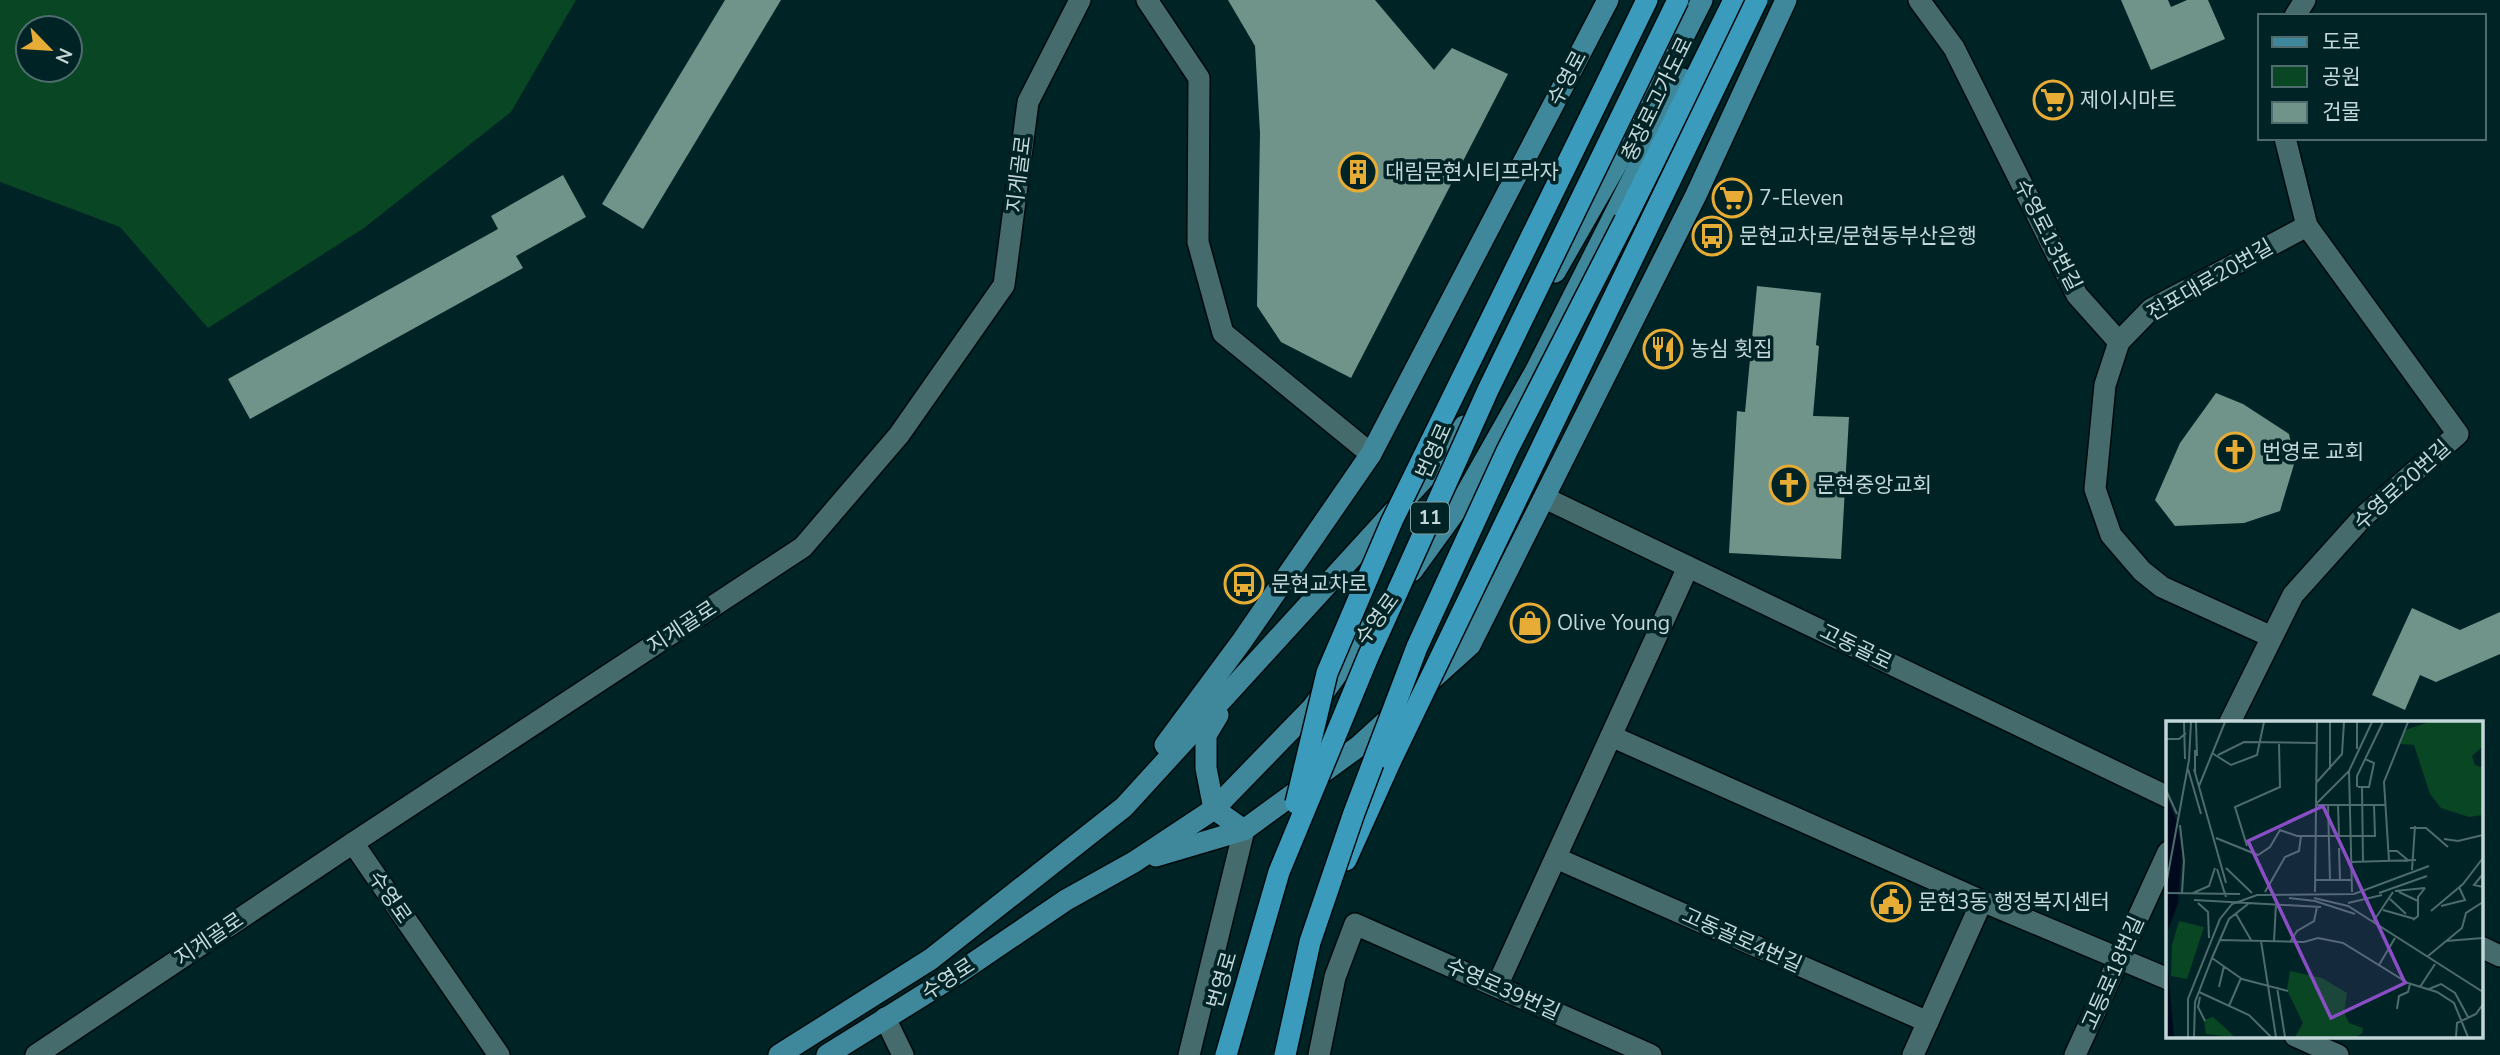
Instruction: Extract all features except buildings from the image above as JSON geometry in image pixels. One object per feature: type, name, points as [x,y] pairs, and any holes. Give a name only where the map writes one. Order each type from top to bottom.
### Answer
[{"type":"highway","points":[[1279,872],[1327,673],[1392,521],[1647,0]]},
{"type":"highway","name":"번영로","points":[[1226,1055],[1279,872],[1368,657],[1488,390],[1678,0]]},
{"type":"highway","name":"충장로고가도로","points":[[1310,942],[1354,813],[1417,647],[1507,452],[1734,0]]},
{"type":"highway","points":[[1310,942],[1391,760],[1757,0]]},
{"type":"highway","name":"11","points":[[1285,1055],[1310,942]]},
{"type":"main road","name":"수영로","points":[[1099,829],[1242,641],[1371,454],[1608,0]]},
{"type":"main road","name":"수영로","points":[[779,1055],[931,958],[1124,807],[1450,450],[1629,142],[1702,0]]},
{"type":"main road","name":"수영로","points":[[827,1055],[957,974],[1066,900],[1134,862],[1214,809],[1313,706],[1459,506],[1535,372],[1723,0]]},
{"type":"main road","points":[[1134,862],[1244,830],[1359,746],[1470,645],[1696,195],[1786,0]]},
{"type":"main road","points":[[1241,679],[1206,735],[1206,768],[1214,809],[1244,830]]},
{"type":"street","name":"지게골로","points":[[36,1055],[803,547],[900,435],[1004,285],[1028,102],[1080,0]]},
{"type":"street","points":[[1147,0],[1199,78],[1198,242],[1223,333],[1371,454]]},
{"type":"street","name":"수영로13번길","points":[[1919,0],[1954,48],[2077,295],[2119,342]]},
{"type":"street","name":"수영로20번길","points":[[2231,721],[2293,595],[2363,517],[2458,434],[2307,226],[2286,140]]},
{"type":"street","name":"전포대로20번길","points":[[2119,342],[2151,309],[2307,226]]},
{"type":"street","points":[[2119,342],[2105,385],[2095,489],[2111,535],[2142,571],[2162,587],[2272,637]]},
{"type":"street","name":"고동골로","points":[[1545,498],[2166,795]]},
{"type":"street","points":[[1497,986],[1688,567]]},
{"type":"street","points":[[1611,736],[1982,901],[2166,978]]},
{"type":"street","points":[[1189,1055],[1244,830]]},
{"type":"street","name":"수영로","points":[[353,843],[499,1055]]},
{"type":"street","name":"고등로18번길","points":[[2075,1055],[2166,856]]},
{"type":"street","name":"고동골로4번길","points":[[1556,858],[1928,1022]]},
{"type":"street","points":[[1913,1055],[1982,901]]},
{"type":"street","name":"수영로39번길","points":[[1319,1055],[1335,977],[1355,924],[1651,1055]]},
{"type":"street","points":[[2482,947],[2500,956]]},
{"type":"street","points":[[885,1018],[903,1055]]},
{"type":"street","points":[[2302,1039],[2338,1055]]},
{"type":"green space","points":[[0,0],[576,0],[511,112],[364,228],[208,328],[120,227],[0,182]]},
{"type":"place","name":"제이시마트","points":[[2053,100]]},
{"type":"place","name":"대림문현시티프라자","points":[[1358,172]]},
{"type":"place","name":"7-Eleven","points":[[1732,198]]},
{"type":"place","name":"문현교차로/문현동부산은행","points":[[1712,236]]},
{"type":"place","name":"농심 횟집","points":[[1663,349]]},
{"type":"place","name":"번영로 교회","points":[[2235,452]]},
{"type":"place","name":"문현중앙교회","points":[[1789,485]]},
{"type":"place","name":"문현교차로","points":[[1244,584]]},
{"type":"place","name":"Olive Young","points":[[1530,623]]},
{"type":"place","name":"문현3동 행정복지센터","points":[[1891,902]]}]
